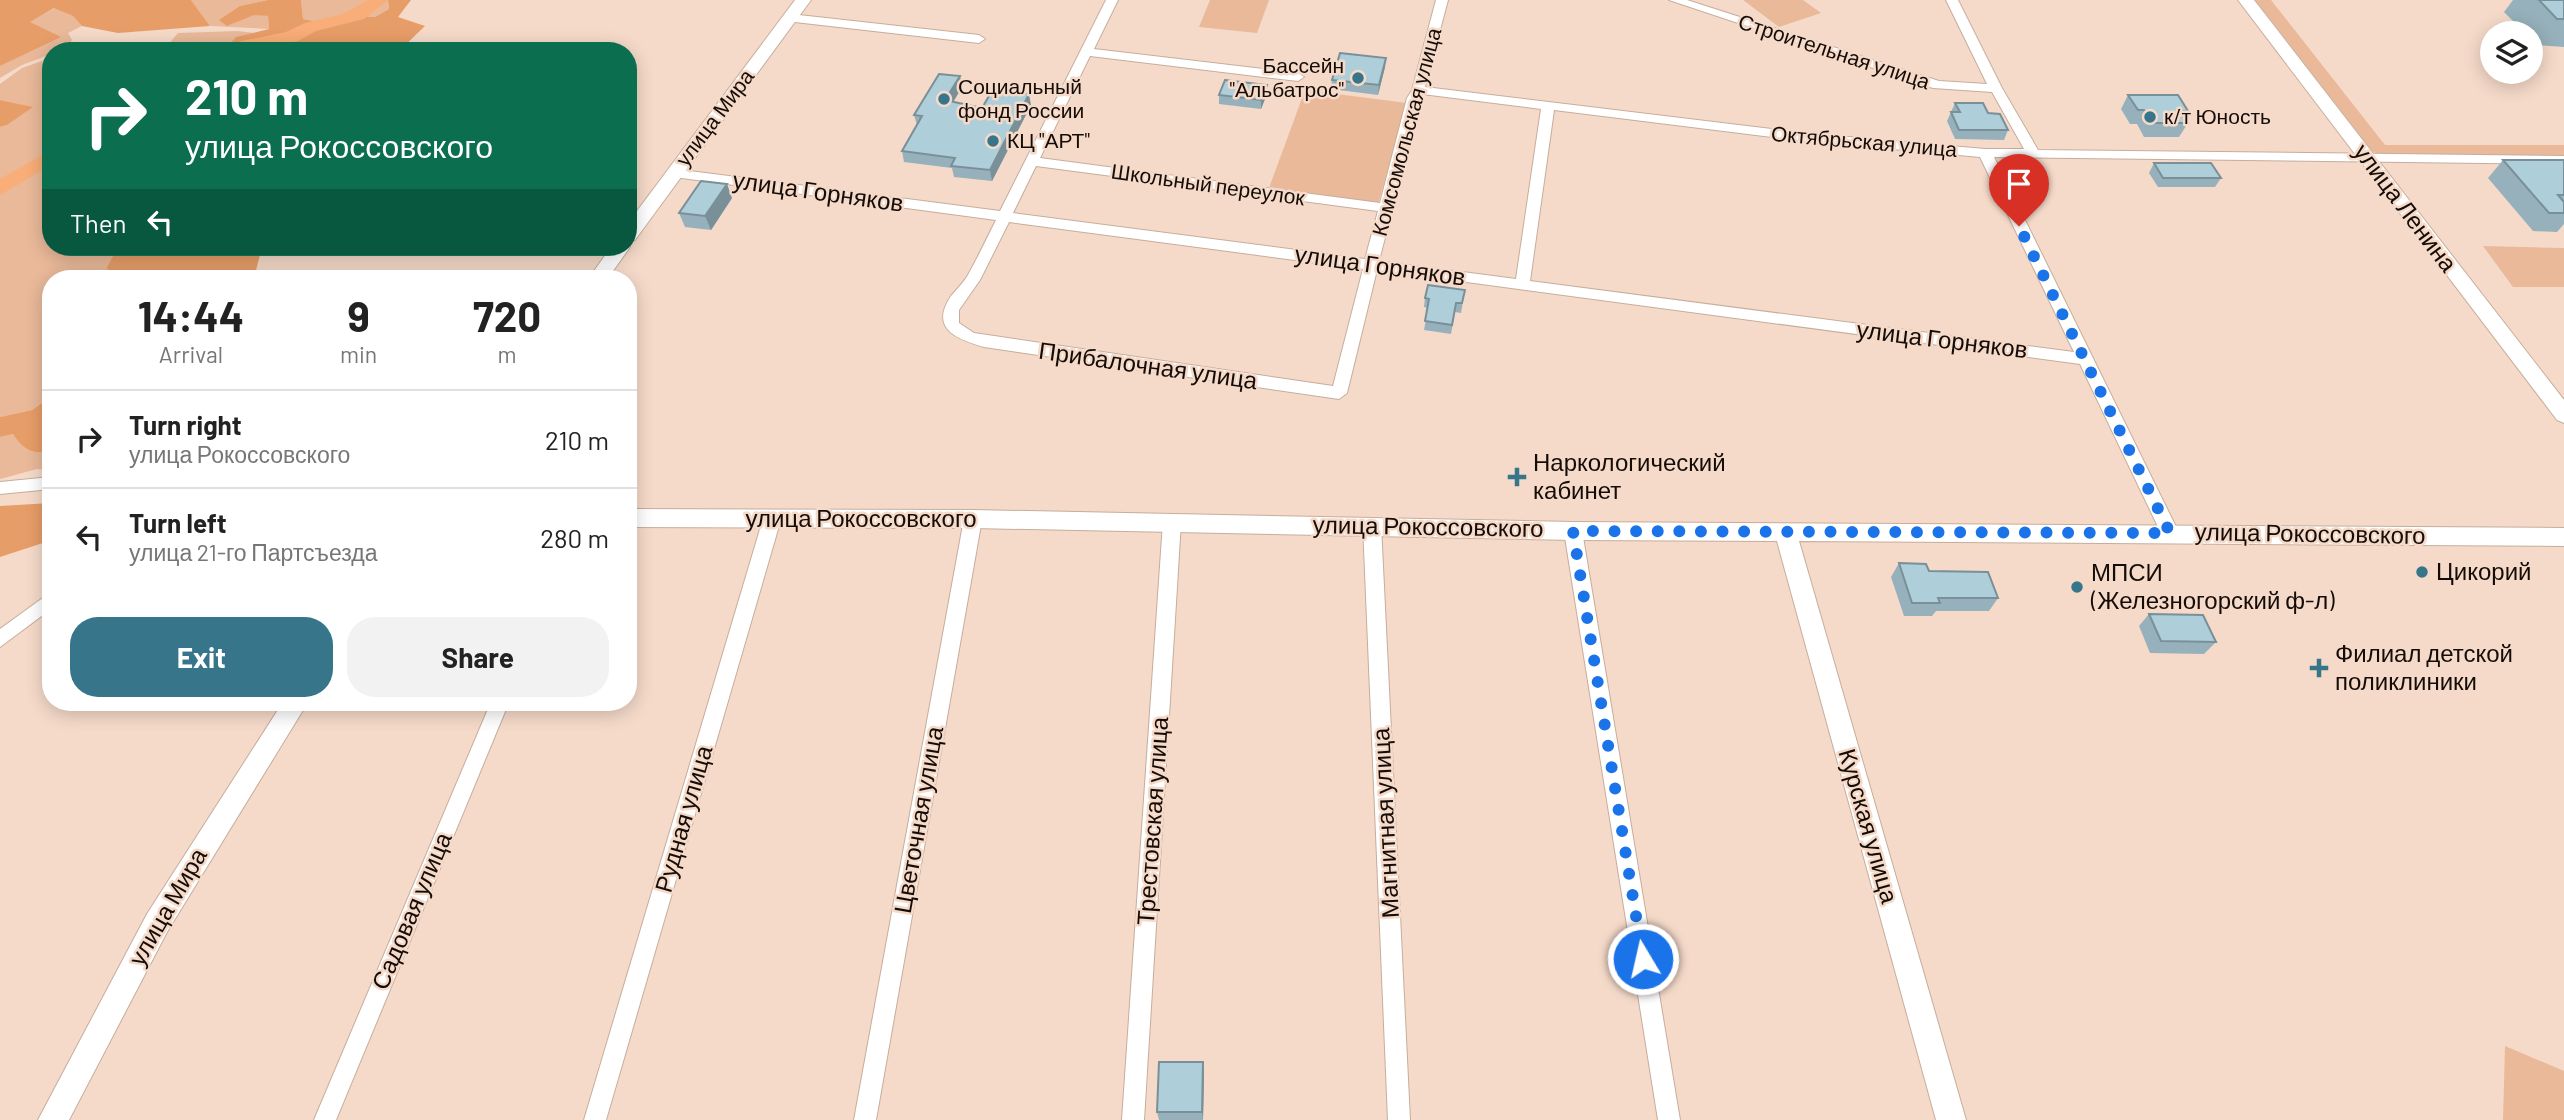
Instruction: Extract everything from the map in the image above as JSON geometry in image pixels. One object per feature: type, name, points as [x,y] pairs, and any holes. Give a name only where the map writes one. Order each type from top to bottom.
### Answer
[{"type":"main road","name":"улица Мира","points":[[637,224],[803,0]]},
{"type":"main road","name":"улица Ленина","points":[[2246,0],[2564,415]]},
{"type":"main road","name":"улица Рокоссовского","points":[[637,518],[973,519],[1573,531],[2564,537]]},
{"type":"main road","name":"Курская улица","points":[[1785,531],[1951,1120]]},
{"type":"main road","name":"улица Мира","points":[[53,1120],[157,923],[290,711]]},
{"type":"street","points":[[1004,217],[1112,0]]},
{"type":"street","name":"Комсомольская улица","points":[[1373,265],[1413,98],[1418,90],[1441,0]]},
{"type":"street","name":"Строительная улица","points":[[1675,0],[1938,85],[1996,88]]},
{"type":"street","points":[[1952,0],[1996,88],[2033,153]]},
{"type":"street","points":[[790,18],[979,39]]},
{"type":"street","points":[[1087,52],[1298,77]]},
{"type":"street","name":"Октябрьская улица","points":[[1418,90],[1816,138],[1985,153],[2564,160]]},
{"type":"street","points":[[1522,286],[1548,106]]},
{"type":"street","points":[[1985,153],[2170,533]]},
{"type":"street","name":"Школьный переулок","points":[[1030,162],[1386,208]]},
{"type":"street","name":"улица Горняков","points":[[674,173],[2086,359]]},
{"type":"street","name":"Прибалочная улица","points":[[1004,217],[973,279],[957,297],[951,309],[951,325],[956,332],[984,342],[1322,392],[1339,393],[1373,265]]},
{"type":"street","points":[[0,488],[42,484]]},
{"type":"street","name":"Рудная улица","points":[[595,1120],[772,519]]},
{"type":"street","name":"Цветочная улица","points":[[865,1120],[973,519]]},
{"type":"street","name":"Трестовская улица","points":[[1133,1120],[1172,523]]},
{"type":"street","name":"Магнитная улица","points":[[1372,526],[1399,1120]]},
{"type":"street","points":[[1573,531],[1669,1120]]},
{"type":"street","points":[[0,639],[42,607]]},
{"type":"street","name":"Садовая улица","points":[[325,1120],[496,711]]},
{"type":"shaded area","points":[[0,0],[191,0],[210,26],[118,33],[82,26],[73,16],[54,8],[30,22],[61,37],[50,42],[42,42],[42,46],[0,66]]},
{"type":"shaded area","points":[[191,0],[268,0],[240,6],[227,26],[254,14],[268,16],[269,29],[210,26]]},
{"type":"shaded area","points":[[268,0],[301,0],[303,19],[318,22],[345,16],[375,17],[389,9],[388,0],[411,0],[398,17],[425,26],[408,42],[231,42],[236,37],[269,29],[268,16],[254,15],[227,26],[219,20],[240,6]]},
{"type":"shaded area","points":[[301,0],[388,0],[389,9],[375,17],[345,16],[318,22],[303,19]]},
{"type":"shaded area","points":[[1210,0],[1269,0],[1257,33],[1199,27]]},
{"type":"shaded area","points":[[1743,0],[1803,0],[1821,13],[1779,27]]},
{"type":"shaded area","points":[[2255,0],[2271,0],[2385,145],[2564,145],[2564,156],[2378,154],[2372,151]]},
{"type":"shaded area","points":[[55,8],[73,16],[82,26],[68,33],[71,42],[50,42],[60,37],[29,22]]},
{"type":"shaded area","points":[[178,33],[254,33],[236,38],[232,42],[170,42]]},
{"type":"shaded area","points":[[42,46],[42,57],[0,78],[0,66]]},
{"type":"shaded area","points":[[42,61],[42,256],[113,256],[108,270],[42,270],[42,403],[32,410],[0,417],[0,127],[32,107],[0,100],[0,84],[22,68]]},
{"type":"shaded area","points":[[1305,90],[1407,103],[1378,204],[1269,188]]},
{"type":"shaded area","points":[[0,100],[33,107],[0,127]]},
{"type":"shaded area","points":[[2483,246],[2564,248],[2564,287],[2513,287]]},
{"type":"shaded area","points":[[113,256],[260,256],[256,270],[108,270]]},
{"type":"shaded area","points":[[42,403],[42,452],[29,450],[20,444],[13,434],[0,437],[0,417],[32,410]]},
{"type":"shaded area","points":[[13,434],[20,444],[29,450],[42,452],[42,469],[0,479],[0,437]]},
{"type":"shaded area","points":[[42,504],[42,543],[0,557],[0,506]]},
{"type":"shaded area","points":[[2505,1046],[2564,1071],[2564,1120],[2503,1120]]},
{"type":"building","points":[[2539,0],[2564,0],[2564,19],[2557,19]]},
{"type":"building","name":"Бассейн \"Альбатрос\"","points":[[1340,53],[1386,58],[1379,85],[1332,80]]},
{"type":"building","points":[[939,74],[960,76],[945,100],[982,108],[993,89],[1029,94],[990,170],[951,166],[955,158],[902,151],[922,116],[914,115]]},
{"type":"building","points":[[1225,80],[1267,85],[1261,100],[1219,95]]},
{"type":"building","points":[[2128,95],[2178,95],[2188,111],[2179,111],[2188,123],[2152,123],[2144,110],[2138,110]]},
{"type":"building","points":[[1955,103],[1983,103],[1988,113],[2000,114],[2008,130],[1959,130],[1951,112],[1960,112]]},
{"type":"building","points":[[2503,160],[2564,160],[2564,195],[2558,195],[2564,202],[2564,213],[2549,213]]},
{"type":"building","points":[[2154,163],[2211,163],[2221,178],[2163,178]]},
{"type":"building","points":[[701,181],[727,184],[705,216],[679,213]]},
{"type":"building","points":[[1428,285],[1465,290],[1462,303],[1456,303],[1452,325],[1425,321],[1429,299],[1425,298]]},
{"type":"building","points":[[1899,563],[1926,564],[1929,571],[1988,572],[1998,598],[1938,598],[1940,603],[1912,603]]},
{"type":"building","points":[[2149,614],[2203,615],[2216,642],[2161,641]]},
{"type":"building","points":[[1159,1062],[1203,1062],[1202,1112],[1157,1112]]},
{"type":"waterway","points":[[261,42],[291,37],[312,27],[349,18],[365,11],[379,0]]},
{"type":"waterway","points":[[0,188],[42,162]]},
{"type":"place","name":"Бассейн \"Альбатрос\"","points":[[1358,78]]},
{"type":"place","name":"Социальный фонд России","points":[[944,99]]},
{"type":"place","name":"к/т Юность","points":[[2150,117]]},
{"type":"place","name":"КЦ \"АРТ\"","points":[[993,141]]},
{"type":"place","name":"Наркологический кабинет","points":[[1517,477]]},
{"type":"place","name":"Цикорий","points":[[2422,572]]},
{"type":"place","name":"МПСИ (Железногорский ф-л)","points":[[2077,587]]},
{"type":"place","name":"Филиал детской поликлиники","points":[[2319,668]]},
{"type":"route","points":[[1643,959],[1573,531],[2170,533],[2019,226]]}]
